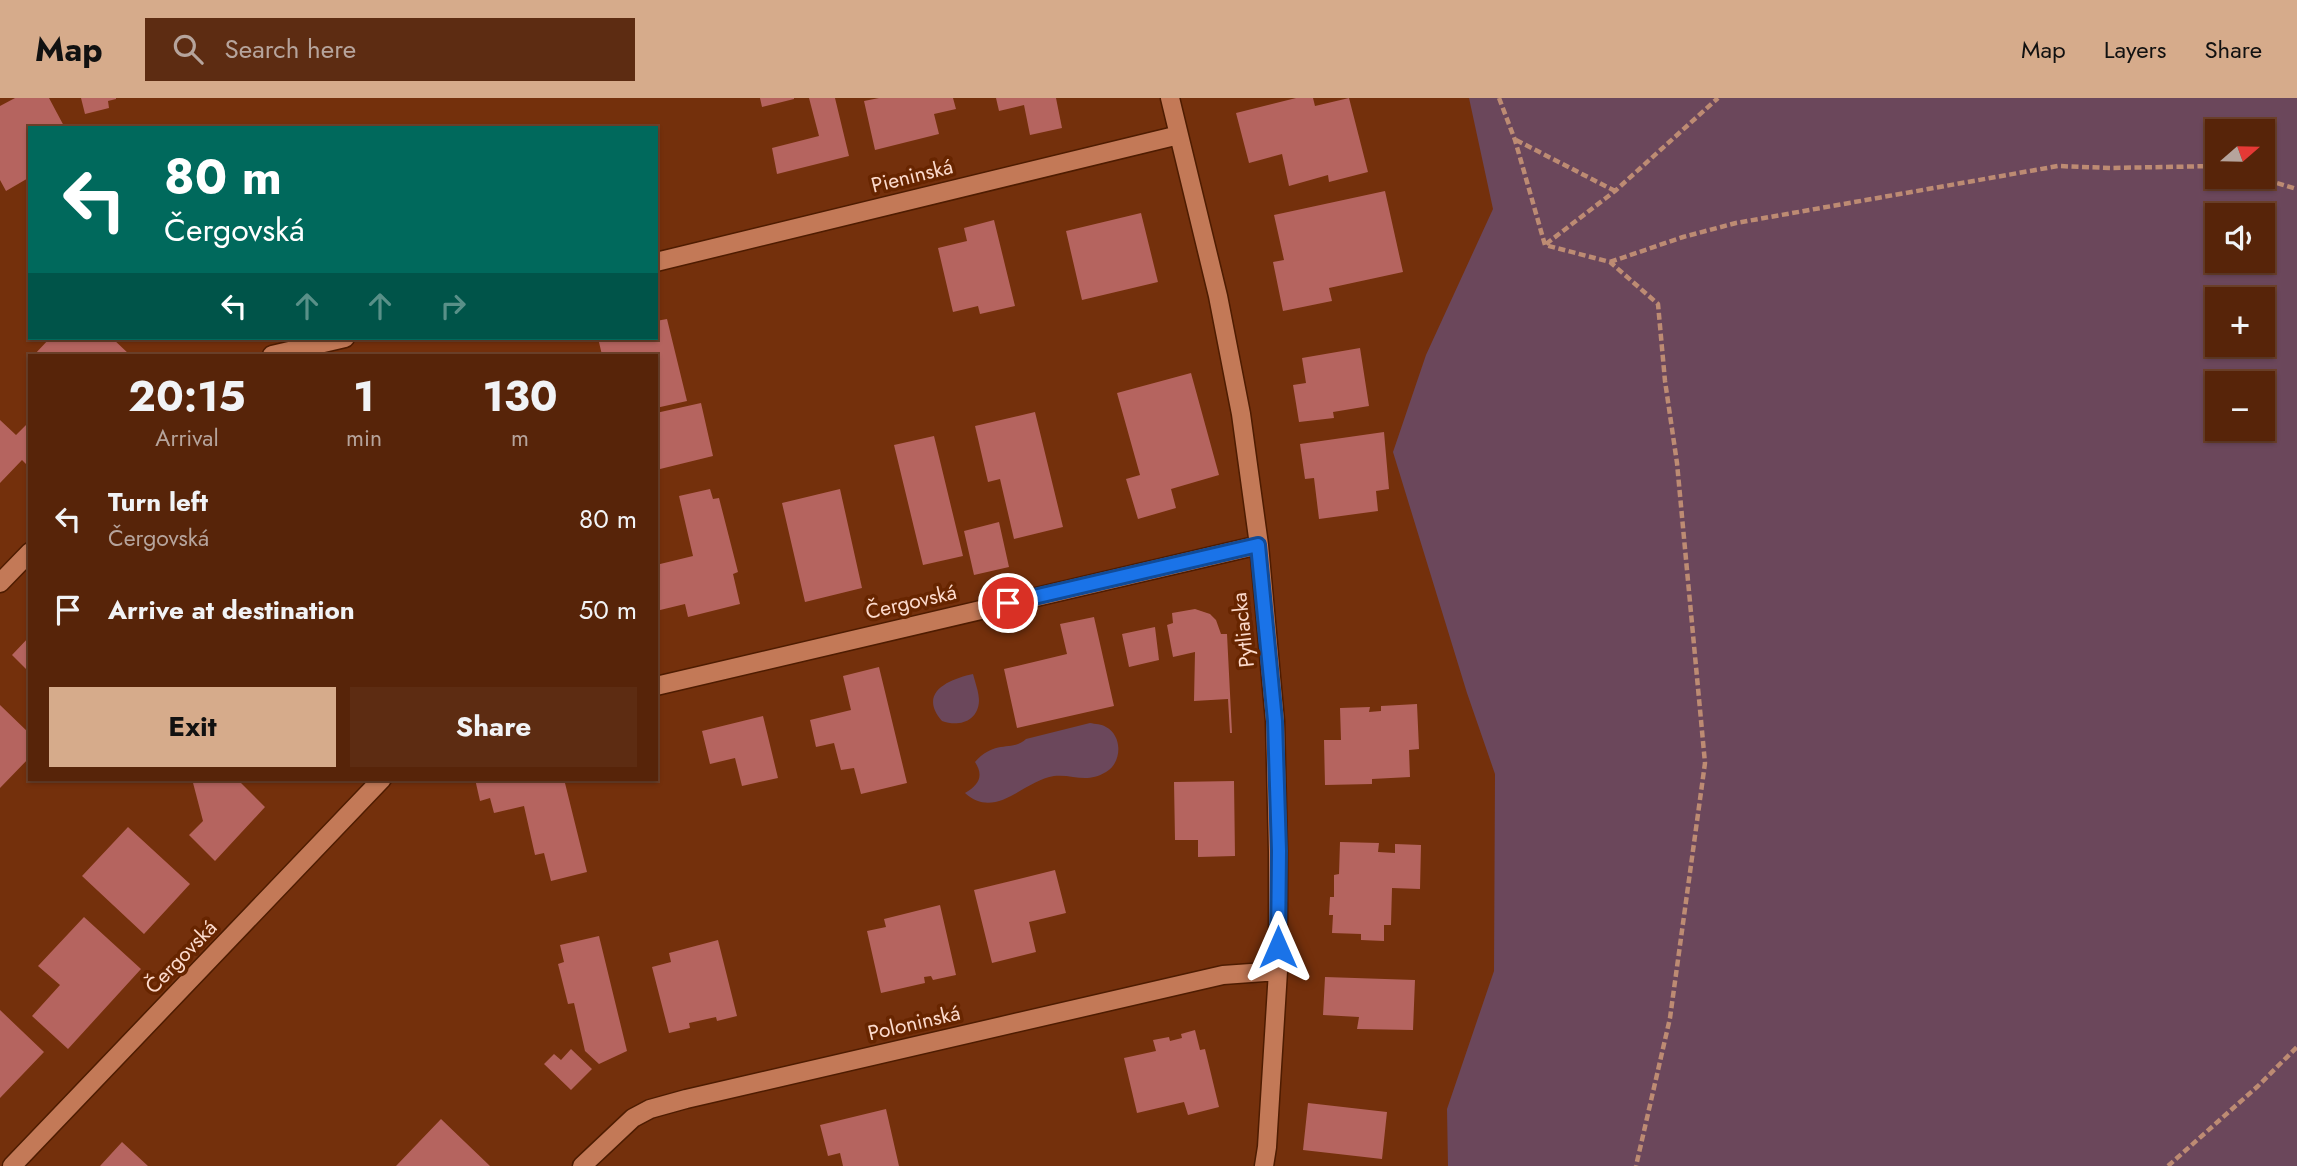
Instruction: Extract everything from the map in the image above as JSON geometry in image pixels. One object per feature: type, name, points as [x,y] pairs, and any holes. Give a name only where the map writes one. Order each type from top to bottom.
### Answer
[{"type":"street","name":"Pytliacka","points":[[1170,98],[1218,296],[1238,401],[1258,545],[1275,721],[1279,851],[1278,971],[1264,1166]]},
{"type":"street","name":"Pieninská","points":[[658,262],[1179,135]]},
{"type":"street","points":[[276,354],[336,340]]},
{"type":"street","name":"Čergovská","points":[[658,686],[1258,545]]},
{"type":"street","points":[[0,583],[28,554]]},
{"type":"street","name":"Čergovská","points":[[12,1166],[380,781]]},
{"type":"street","name":"Poloninská","points":[[582,1166],[632,1118],[650,1109],[1223,975],[1278,971]]},
{"type":"path","points":[[1499,98],[1516,140],[1545,245]]},
{"type":"path","points":[[1545,245],[1615,191],[1718,98]]},
{"type":"path","points":[[1516,140],[1615,191]]},
{"type":"path","points":[[1610,262],[1683,237],[1736,223],[2057,166],[2110,169],[2205,166]]},
{"type":"path","points":[[2275,182],[2297,189]]},
{"type":"path","points":[[1545,245],[1610,262],[1658,304],[1665,381],[1677,463],[1705,762],[1670,1018],[1636,1166]]},
{"type":"path","points":[[2168,1166],[2258,1086],[2297,1047]]},
{"type":"shaded area","points":[[1469,98],[2297,98],[2297,1166],[1448,1166],[1447,1109],[1494,971],[1495,774],[1467,693],[1393,452],[1426,355],[1493,209]]},
{"type":"shaded area","points":[[973,674],[979,701],[975,714],[960,723],[942,721],[935,711],[935,695],[946,683]]},
{"type":"shaded area","points":[[1090,723],[1112,731],[1118,743],[1115,762],[1099,776],[1054,776],[999,801],[988,803],[965,793],[979,780],[975,762],[982,755],[1026,739]]},
{"type":"building","points":[[15,98],[49,98],[64,126],[28,126],[28,178],[6,191],[0,180],[0,106]]},
{"type":"building","points":[[81,98],[116,99],[108,101],[109,108],[85,114]]},
{"type":"building","points":[[760,98],[794,98],[794,99],[762,107]]},
{"type":"building","points":[[809,98],[835,98],[849,156],[777,174],[772,148],[819,136]]},
{"type":"building","points":[[879,98],[953,98],[956,109],[934,114],[939,134],[875,150],[864,101]]},
{"type":"building","points":[[996,98],[1056,98],[1062,128],[1030,135],[1024,105],[999,111]]},
{"type":"building","points":[[1296,98],[1313,98],[1315,106],[1349,98],[1368,172],[1329,182],[1328,175],[1289,186],[1282,154],[1249,163],[1236,113]]},
{"type":"building","points":[[1385,191],[1403,272],[1329,288],[1332,301],[1283,311],[1273,262],[1284,260],[1274,215]]},
{"type":"building","points":[[1141,213],[1158,282],[1082,300],[1066,231]]},
{"type":"building","points":[[994,220],[1015,306],[980,314],[978,306],[953,312],[938,248],[967,241],[964,228]]},
{"type":"building","points":[[667,319],[687,401],[658,408],[658,354],[602,354],[598,340],[658,340],[658,321]]},
{"type":"building","points":[[48,340],[114,340],[129,354],[35,354]]},
{"type":"building","points":[[1360,348],[1369,406],[1333,412],[1334,418],[1299,422],[1293,385],[1306,383],[1302,358]]},
{"type":"building","points":[[1191,373],[1219,475],[1171,489],[1176,508],[1138,519],[1126,479],[1140,475],[1117,393]]},
{"type":"building","points":[[701,403],[713,456],[658,470],[658,413]]},
{"type":"building","points":[[1035,412],[1063,527],[1014,539],[1000,479],[988,482],[975,426]]},
{"type":"building","points":[[0,420],[16,435],[28,423],[28,466],[22,460],[0,483]]},
{"type":"building","points":[[1384,432],[1389,489],[1376,491],[1378,511],[1319,519],[1314,478],[1305,479],[1300,444]]},
{"type":"building","points":[[934,436],[963,556],[923,565],[894,445]]},
{"type":"building","points":[[710,489],[713,499],[719,498],[738,572],[733,574],[740,604],[688,617],[685,604],[658,611],[658,565],[693,556],[679,496]]},
{"type":"building","points":[[840,489],[862,588],[805,602],[782,503]]},
{"type":"building","points":[[999,522],[1009,567],[974,575],[964,531]]},
{"type":"building","points":[[1195,609],[1210,614],[1216,620],[1221,634],[1227,634],[1232,733],[1228,699],[1194,701],[1195,652],[1173,657],[1167,625],[1173,623],[1172,613]]},
{"type":"building","points":[[1094,617],[1114,706],[1017,728],[1004,669],[1067,654],[1060,624]]},
{"type":"building","points":[[1155,627],[1159,660],[1129,667],[1122,634]]},
{"type":"building","points":[[28,638],[28,671],[12,655]]},
{"type":"building","points":[[879,667],[907,783],[861,794],[854,768],[841,770],[834,743],[816,747],[810,720],[851,710],[843,676]]},
{"type":"building","points":[[1417,704],[1419,749],[1409,750],[1410,777],[1372,779],[1372,784],[1325,785],[1324,740],[1341,740],[1340,708],[1370,707],[1369,712],[1381,711],[1381,706]]},
{"type":"building","points":[[0,705],[28,732],[28,759],[0,788]]},
{"type":"building","points":[[763,716],[778,778],[742,786],[735,758],[710,764],[702,731]]},
{"type":"building","points":[[193,781],[239,781],[265,807],[215,861],[189,835],[203,821]]},
{"type":"building","points":[[475,781],[564,781],[587,872],[551,881],[544,853],[535,855],[524,806],[494,813],[490,798],[480,801]]},
{"type":"building","points":[[1234,781],[1235,856],[1198,857],[1198,840],[1175,840],[1174,782]]},
{"type":"building","points":[[128,827],[190,884],[144,934],[82,876]]},
{"type":"building","points":[[1340,842],[1379,843],[1378,852],[1395,853],[1395,844],[1421,845],[1420,889],[1392,888],[1391,925],[1384,925],[1384,941],[1361,940],[1361,934],[1332,933],[1330,897],[1334,897],[1334,875],[1339,874]]},
{"type":"building","points":[[1055,870],[1066,913],[1029,922],[1036,952],[992,963],[974,890]]},
{"type":"building","points":[[940,905],[956,975],[933,980],[931,976],[924,977],[925,983],[881,993],[867,931],[886,927],[884,919]]},
{"type":"building","points":[[84,917],[141,969],[68,1049],[32,1016],[60,985],[38,966]]},
{"type":"building","points":[[599,936],[627,1051],[599,1064],[585,1051],[574,1003],[568,1004],[558,964],[564,962],[560,945]]},
{"type":"building","points":[[718,940],[737,1016],[689,1023],[690,1028],[669,1033],[652,967],[671,962],[669,953]]},
{"type":"building","points":[[1325,977],[1415,980],[1413,1030],[1357,1029],[1359,1017],[1323,1015]]},
{"type":"building","points":[[0,1010],[44,1052],[0,1098]]},
{"type":"building","points":[[1195,1030],[1200,1050],[1205,1049],[1219,1107],[1188,1115],[1184,1102],[1137,1113],[1124,1058],[1156,1051],[1153,1040],[1169,1037],[1170,1041]]},
{"type":"building","points":[[571,1049],[592,1069],[571,1090],[544,1064],[554,1054],[561,1060]]},
{"type":"building","points":[[1308,1103],[1387,1112],[1382,1159],[1303,1150]]},
{"type":"building","points":[[886,1109],[899,1166],[843,1166],[840,1153],[828,1156],[820,1125]]},
{"type":"building","points":[[441,1119],[490,1166],[396,1166]]},
{"type":"building","points":[[122,1142],[148,1166],[100,1166]]},
{"type":"route","points":[[1008,603],[1258,545],[1275,721],[1279,851],[1278,947]]}]
